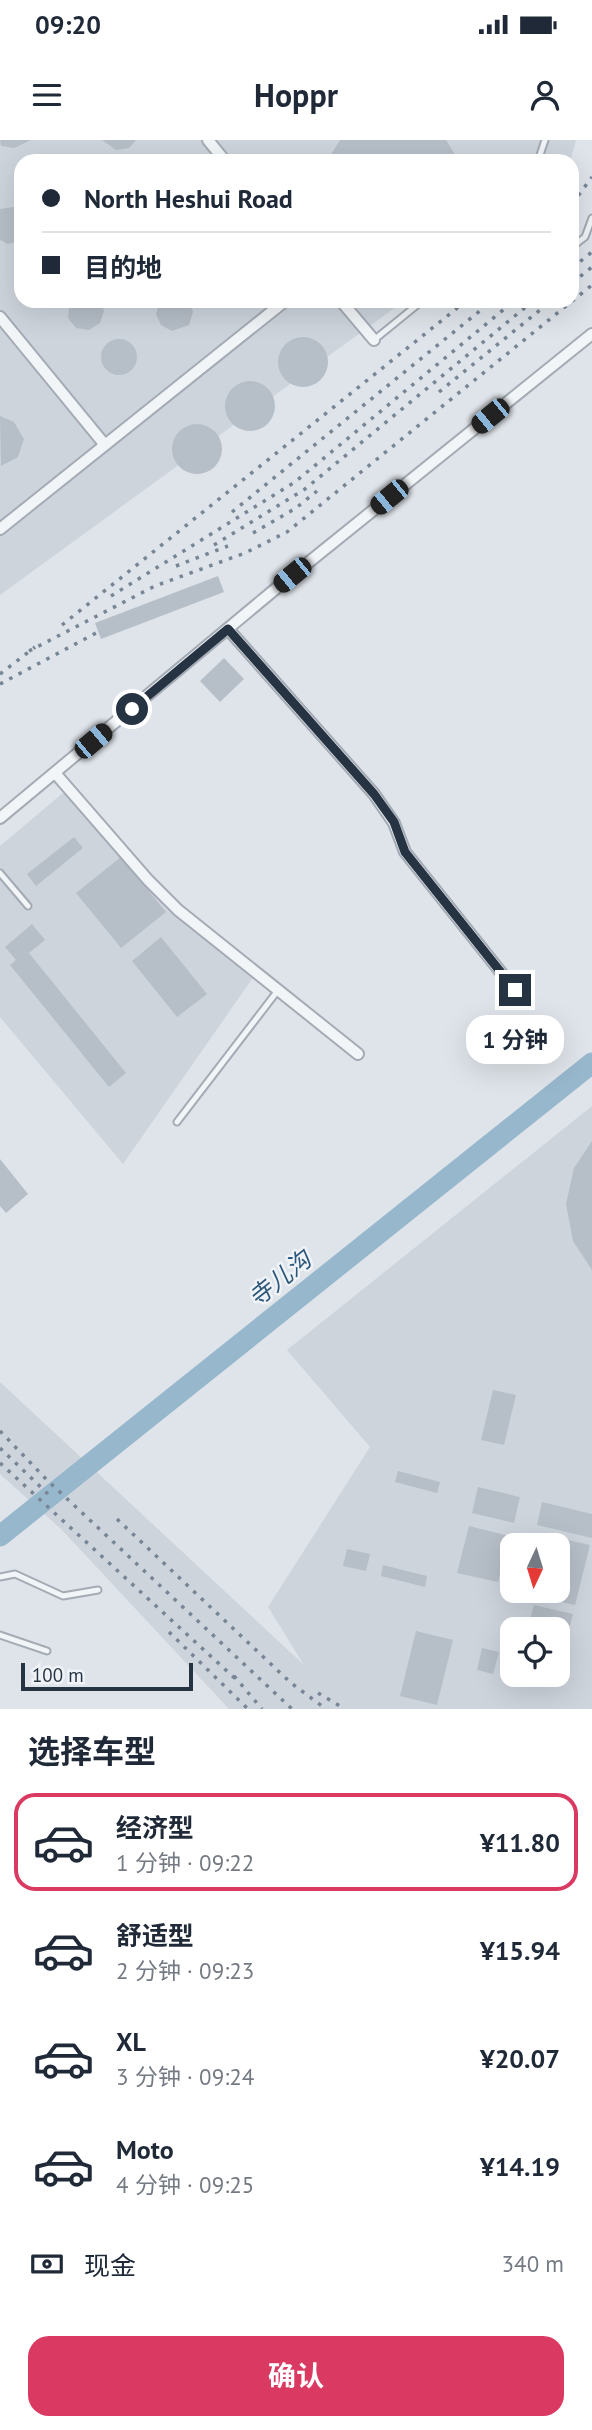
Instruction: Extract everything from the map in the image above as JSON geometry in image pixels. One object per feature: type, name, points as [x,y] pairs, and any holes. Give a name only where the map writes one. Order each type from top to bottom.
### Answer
[{"type":"street","points":[[208,140],[219,154]]},
{"type":"street","points":[[0,529],[276,308]]},
{"type":"street","points":[[347,308],[374,340]]},
{"type":"street","points":[[0,317],[105,445]]},
{"type":"street","points":[[0,818],[592,334]]},
{"type":"street","points":[[228,629],[374,794],[394,822],[405,852],[515,990]]},
{"type":"street","points":[[55,773],[148,880],[178,910],[358,1054]]},
{"type":"lane","points":[[579,242],[585,237],[592,218]]},
{"type":"lane","points":[[374,340],[413,308]]},
{"type":"lane","points":[[0,873],[28,906]]},
{"type":"lane","points":[[177,1122],[279,989]]},
{"type":"lane","points":[[0,1577],[15,1574],[64,1596],[98,1590]]},
{"type":"lane","points":[[0,1635],[47,1651]]},
{"type":"shaded area","points":[[0,140],[576,140],[572,154],[14,154],[14,308],[394,308],[0,595]]},
{"type":"shaded area","points":[[64,792],[167,910],[259,969],[123,1164],[0,1017],[0,846]]},
{"type":"shaded area","points":[[592,1106],[592,1709],[229,1709],[61,1529],[0,1474],[0,1382],[304,1665],[268,1607],[370,1447],[287,1350]]},
{"type":"building","points":[[0,140],[31,140],[14,148],[1,146]]},
{"type":"building","points":[[102,140],[136,140],[129,148],[116,150]]},
{"type":"building","points":[[340,140],[446,140],[455,154],[331,154]]},
{"type":"building","points":[[14,207],[14,242],[8,244],[0,240],[0,209]]},
{"type":"building","points":[[69,308],[103,308],[104,311],[100,323],[89,330],[76,328],[68,318]]},
{"type":"building","points":[[158,308],[192,308],[193,312],[189,325],[172,331],[161,325],[156,314]]},
{"type":"building","points":[[303,337],[321,344],[328,362],[321,380],[303,387],[285,380],[278,362],[285,344]]},
{"type":"building","points":[[119,339],[132,344],[137,357],[132,370],[119,375],[106,370],[101,357],[106,344]]},
{"type":"building","points":[[250,381],[268,388],[275,406],[268,424],[250,431],[232,424],[225,406],[232,388]]},
{"type":"building","points":[[0,416],[14,422],[24,439],[18,457],[1,466]]},
{"type":"building","points":[[197,424],[215,431],[222,449],[215,467],[197,474],[179,467],[172,449],[179,431]]},
{"type":"building","points":[[218,576],[224,592],[101,639],[95,623]]},
{"type":"building","points":[[224,658],[244,679],[220,702],[200,681]]},
{"type":"building","points":[[74,837],[83,848],[36,886],[27,874]]},
{"type":"building","points":[[121,857],[166,912],[121,948],[76,893]]},
{"type":"building","points":[[32,924],[45,940],[29,953],[126,1073],[109,1087],[10,965],[16,960],[5,947]]},
{"type":"building","points":[[161,937],[207,994],[177,1017],[132,961]]},
{"type":"building","points":[[592,1141],[592,1270],[573,1241],[566,1204],[574,1168]]},
{"type":"building","points":[[0,1159],[28,1194],[6,1213],[0,1206]]},
{"type":"building","points":[[493,1390],[516,1395],[504,1445],[481,1440]]},
{"type":"building","points":[[398,1471],[440,1482],[437,1493],[395,1482]]},
{"type":"building","points":[[478,1487],[520,1497],[514,1523],[472,1513]]},
{"type":"building","points":[[542,1502],[592,1514],[592,1538],[537,1525]]},
{"type":"building","points":[[469,1526],[500,1534],[498,1582],[457,1573]]},
{"type":"building","points":[[570,1541],[590,1545],[575,1605],[566,1603],[570,1603]]},
{"type":"building","points":[[347,1549],[370,1554],[366,1571],[343,1566]]},
{"type":"building","points":[[383,1565],[427,1576],[425,1587],[381,1576]]},
{"type":"building","points":[[534,1605],[573,1614],[570,1625],[570,1617],[531,1617]]},
{"type":"building","points":[[416,1631],[453,1640],[437,1705],[400,1696]]},
{"type":"building","points":[[482,1648],[499,1652],[493,1674],[477,1670]]},
{"type":"waterway","name":"寺儿沟","points":[[0,1536],[592,1063]]},
{"type":"railway","points":[[579,195],[592,177]]},
{"type":"railway","points":[[579,262],[592,252]]},
{"type":"railway","points":[[579,277],[592,267]]},
{"type":"railway","points":[[579,296],[592,285]]},
{"type":"railway","points":[[62,625],[457,308]]},
{"type":"railway","points":[[232,512],[483,308]]},
{"type":"railway","points":[[111,596],[295,482],[506,308]]},
{"type":"railway","points":[[214,545],[305,489],[525,308]]},
{"type":"railway","points":[[439,392],[542,308]]},
{"type":"railway","points":[[29,651],[155,586],[245,553],[287,532],[564,308]]},
{"type":"railway","points":[[253,533],[296,508],[317,491]]},
{"type":"railway","points":[[176,566],[228,546]]},
{"type":"railway","points":[[0,684],[98,632]]},
{"type":"railway","points":[[0,674],[35,647]]},
{"type":"railway","points":[[0,1431],[47,1480],[292,1709]]},
{"type":"railway","points":[[0,1448],[51,1497]]},
{"type":"railway","points":[[0,1463],[240,1683]]},
{"type":"railway","points":[[117,1519],[291,1683],[326,1709]]},
{"type":"railway","points":[[169,1632],[248,1709]]},
{"type":"railway","points":[[234,1676],[262,1709]]},
{"type":"railway","points":[[318,1693],[345,1709]]},
{"type":"route","points":[[132,709],[228,629],[295,708],[374,794],[394,822],[405,852],[515,990]]}]
